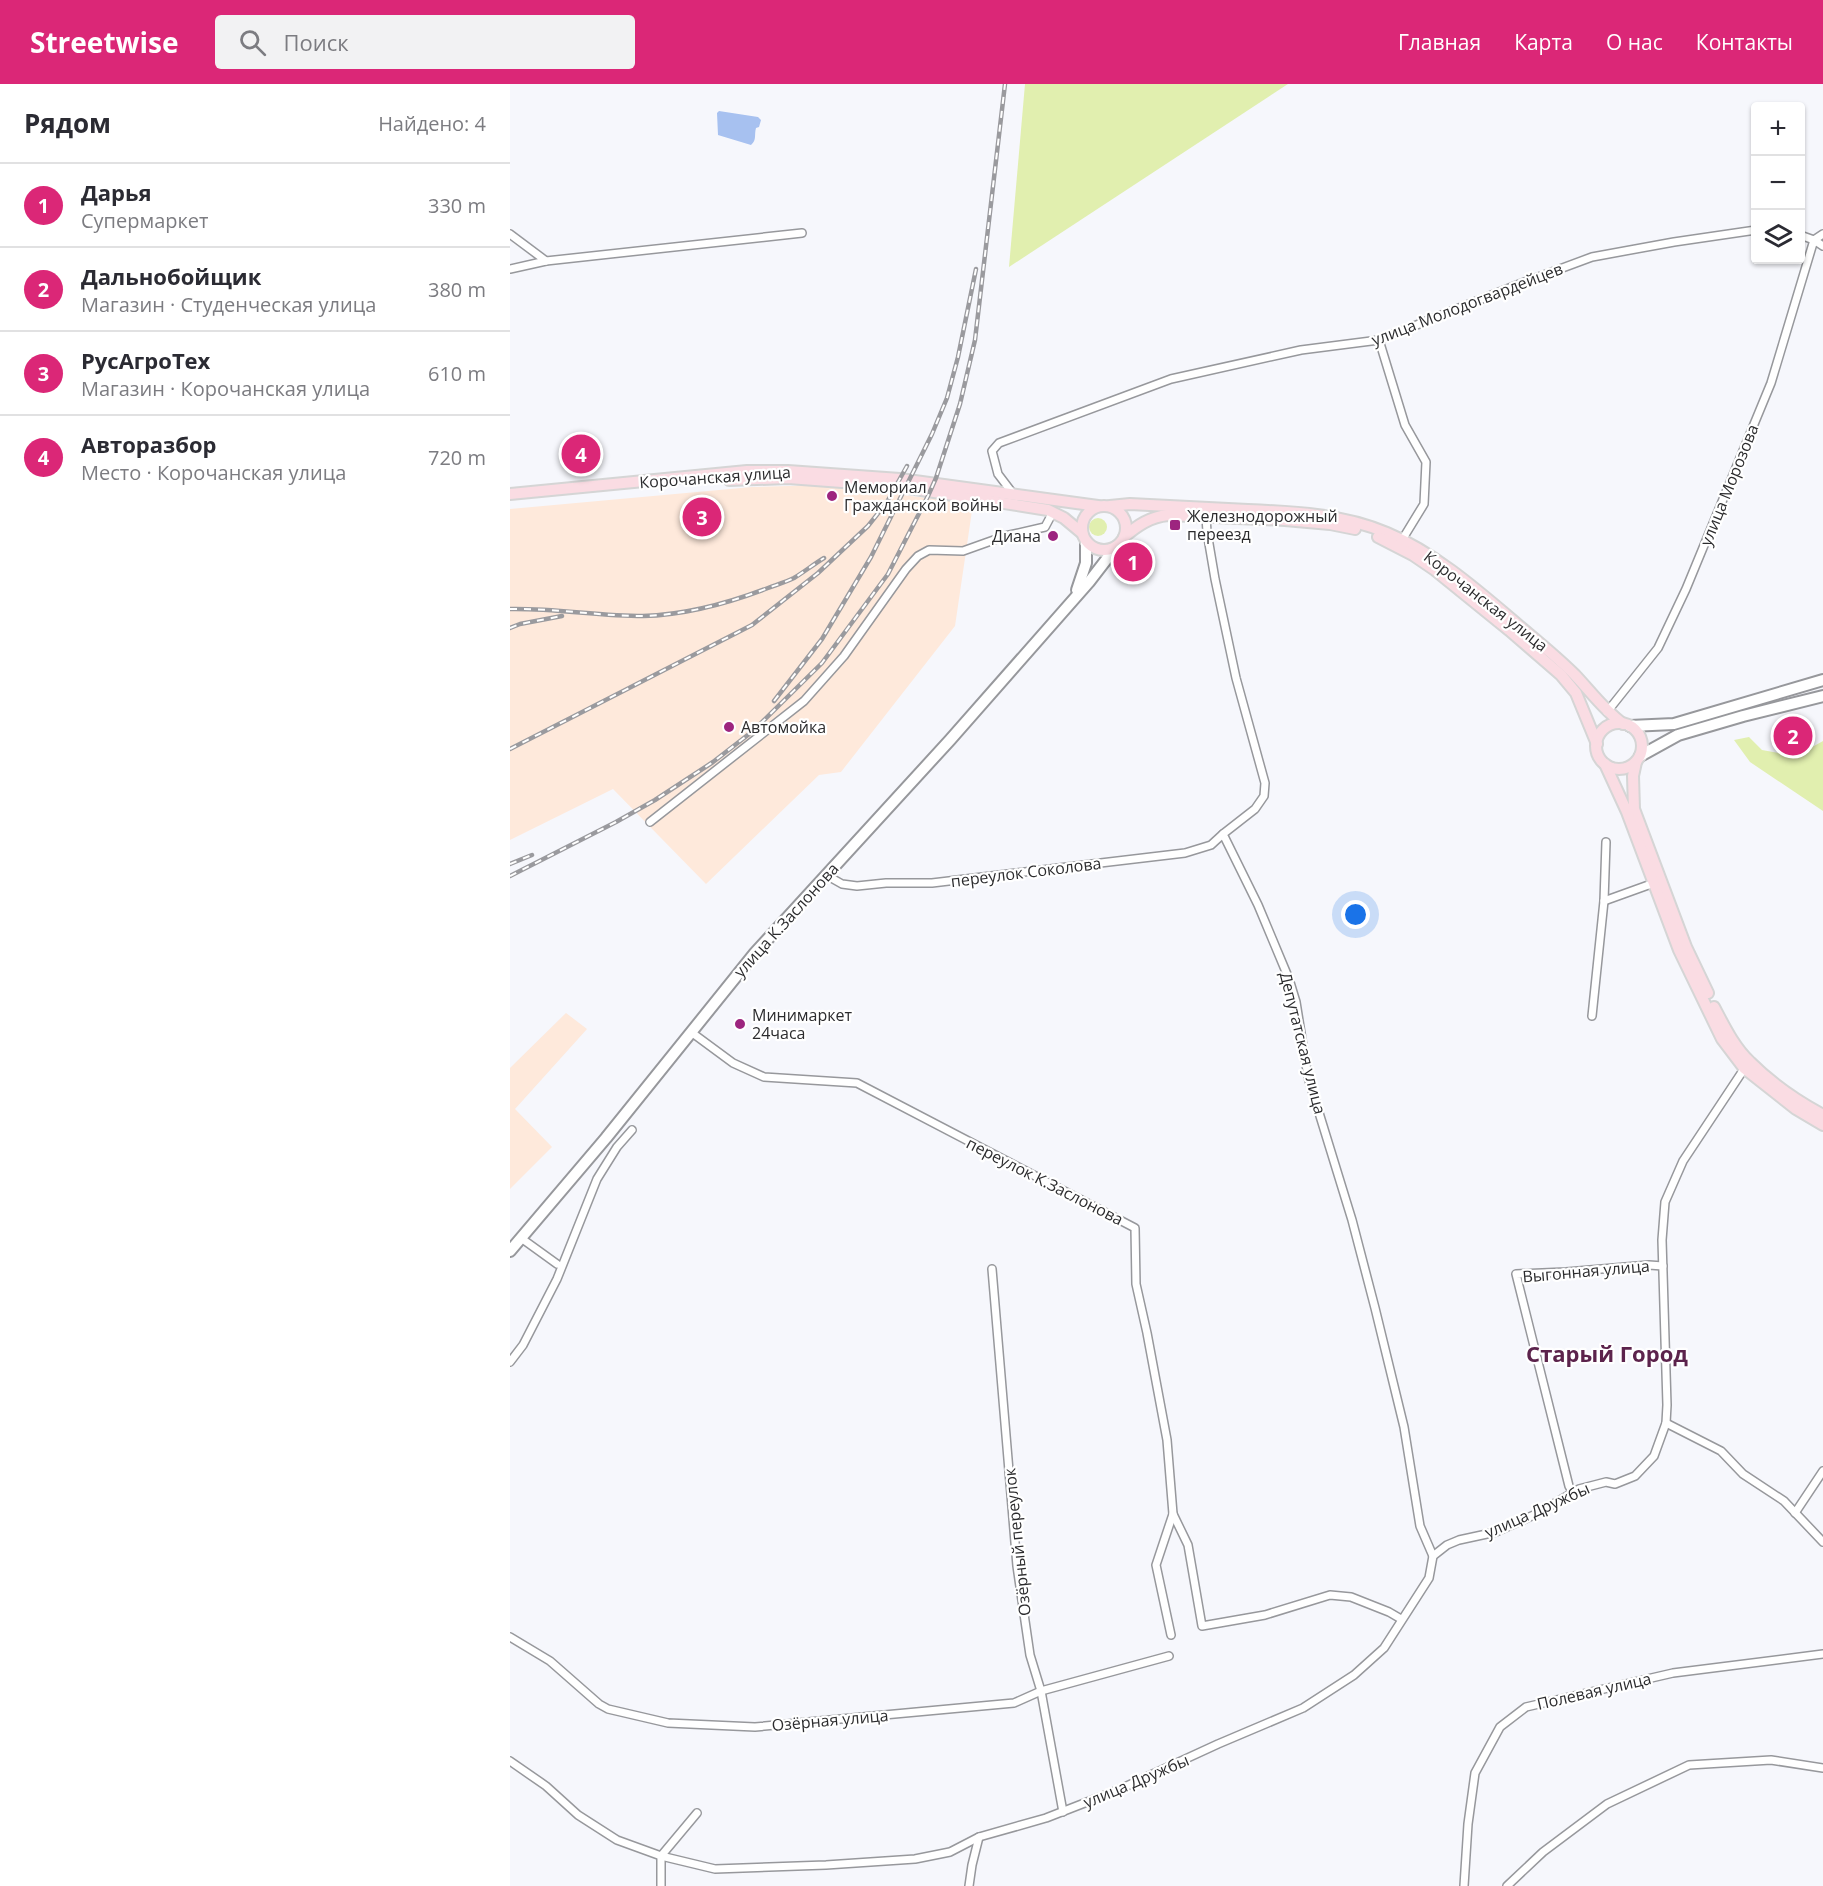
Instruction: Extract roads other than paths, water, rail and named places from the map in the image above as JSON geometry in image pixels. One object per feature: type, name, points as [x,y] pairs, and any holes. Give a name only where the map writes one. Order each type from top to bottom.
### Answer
[{"type":"main road","name":"Корочанская улица","points":[[510,494],[747,471],[788,471],[900,479],[1098,506]]},
{"type":"main road","name":"Корочанская улица","points":[[510,502],[748,478],[788,478],[906,487],[1053,512],[1064,518],[1084,537]]},
{"type":"main road","name":"Корочанская улица","points":[[1110,506],[1130,504],[1287,512],[1329,516],[1386,532],[1429,554],[1514,621],[1574,675],[1607,712],[1626,725]]},
{"type":"main road","points":[[1098,506],[1110,506],[1120,512],[1124,518],[1126,526],[1124,537],[1116,547],[1100,550],[1091,546],[1084,537],[1082,526],[1089,511],[1098,506]]},
{"type":"main road","name":"Корочанская улица","points":[[1124,537],[1137,526],[1159,516],[1330,524],[1383,539],[1413,555],[1509,630],[1561,675],[1576,693],[1597,744]]},
{"type":"main road","points":[[1823,1115],[1746,1065],[1728,1034],[1686,947],[1634,809],[1633,776],[1642,742],[1635,730],[1626,725],[1609,726],[1603,731],[1597,744],[1597,751],[1628,812],[1679,950],[1722,1039],[1746,1065],[1796,1109],[1823,1125]]},
{"type":"main road","points":[[1605,764],[1617,769],[1631,766],[1638,759]]},
{"type":"street","name":"улица Молодогвардейцев","points":[[1014,495],[998,474],[992,451],[999,443],[1171,379],[1301,350],[1379,340],[1592,257],[1751,231]]},
{"type":"street","points":[[510,269],[546,261],[802,233]]},
{"type":"street","points":[[510,234],[546,261]]},
{"type":"street","points":[[1814,240],[1823,234]]},
{"type":"street","points":[[1805,237],[1823,246]]},
{"type":"street","name":"улица Морозова","points":[[1607,712],[1658,648],[1686,589],[1770,383],[1814,240]]},
{"type":"street","points":[[1379,340],[1405,425],[1426,462],[1424,504],[1402,540]]},
{"type":"street","points":[[650,822],[804,701],[844,656],[906,569],[918,556],[929,550],[963,551],[1005,536],[1045,527],[1053,512]]},
{"type":"street","points":[[1206,517],[1215,579],[1236,678],[1265,783],[1264,796],[1255,809],[1223,834]]},
{"type":"street","name":"улица К.Заслонова","points":[[1073,598],[1082,580],[1086,563],[1084,537]]},
{"type":"street","name":"улица К.Заслонова","points":[[510,1251],[606,1138],[755,953],[950,740],[1089,582],[1116,547]]},
{"type":"street","points":[[1626,725],[1674,724],[1823,680]]},
{"type":"street","points":[[1638,759],[1678,735],[1823,696]]},
{"type":"street","name":"переулок Соколова","points":[[826,875],[842,884],[856,886],[886,883],[932,883],[1185,853],[1211,845],[1223,834]]},
{"type":"street","name":"Депутатская улица","points":[[1223,834],[1258,905],[1289,979],[1296,1002],[1308,1077],[1346,1200],[1372,1297],[1397,1394],[1420,1526],[1433,1556]]},
{"type":"street","points":[[1592,1017],[1604,901],[1606,843]]},
{"type":"street","points":[[1604,901],[1654,883]]},
{"type":"street","name":"переулок К.Заслонова","points":[[691,1032],[733,1063],[764,1077],[857,1083],[1135,1228],[1136,1284],[1167,1440],[1173,1514],[1188,1545],[1202,1626],[1264,1615],[1330,1595],[1351,1597],[1401,1619]]},
{"type":"street","name":"Выгонная улица","points":[[1666,1423],[1662,1240],[1665,1202],[1683,1161],[1746,1065]]},
{"type":"street","points":[[510,1362],[523,1345],[557,1279],[597,1179],[632,1130]]},
{"type":"street","points":[[606,1138],[617,1148]]},
{"type":"street","points":[[521,1238],[557,1264]]},
{"type":"street","name":"Выгонная улица","points":[[1573,1493],[1569,1486],[1516,1274],[1663,1266]]},
{"type":"street","name":"Озёрный переулок","points":[[992,1269],[1017,1566],[1030,1654],[1041,1691],[1063,1812]]},
{"type":"street","points":[[1666,1423],[1721,1452],[1743,1474],[1784,1501],[1823,1542]]},
{"type":"street","name":"улица Дружбы","points":[[510,1761],[546,1786],[578,1815],[617,1840],[661,1856],[714,1869],[826,1865],[915,1858],[950,1852],[979,1837],[1046,1818],[1118,1790],[1303,1708],[1354,1675],[1384,1648],[1429,1578],[1433,1556],[1447,1545],[1496,1532],[1536,1514],[1585,1487],[1606,1482],[1615,1484],[1635,1476],[1654,1456],[1666,1423]]},
{"type":"street","points":[[1795,1513],[1823,1471]]},
{"type":"street","name":"переулок К.Заслонова","points":[[1171,1635],[1156,1565],[1173,1514]]},
{"type":"street","name":"Озёрная улица","points":[[510,1637],[550,1661],[599,1704],[608,1709],[668,1723],[756,1727],[1014,1703],[1041,1691],[1169,1656]]},
{"type":"street","name":"Полевая улица","points":[[1464,1886],[1468,1824],[1475,1773],[1500,1727],[1526,1707],[1673,1673],[1823,1654]]},
{"type":"street","points":[[1507,1886],[1543,1851],[1607,1804],[1689,1765],[1770,1760],[1823,1768]]},
{"type":"street","points":[[661,1886],[661,1856],[697,1813]]},
{"type":"street","points":[[969,1886],[979,1837]]},
{"type":"water","points":[[719,111],[758,117],[761,120],[751,145],[718,135],[717,113]]},
{"type":"railway","points":[[510,876],[655,800],[713,762],[753,731],[822,663],[888,574],[936,478],[960,404],[975,340],[1005,84]]},
{"type":"railway","points":[[774,701],[822,639],[871,557],[932,434],[947,398],[958,357],[976,269]]},
{"type":"railway","points":[[510,749],[752,625],[818,573],[868,526],[887,502],[907,466]]},
{"type":"railway","points":[[510,609],[626,616],[691,611],[784,582],[824,558]]},
{"type":"railway","points":[[510,628],[562,616]]},
{"type":"railway","points":[[510,864],[532,855]]},
{"type":"place","name":"Авторазбор","points":[[581,454]]},
{"type":"place","name":"Мемориал Гражданской войны","points":[[832,496]]},
{"type":"place","name":"РусАгроТех","points":[[702,517]]},
{"type":"place","name":"Железнодорожный переезд","points":[[1175,525]]},
{"type":"place","name":"Диана","points":[[1053,536]]},
{"type":"place","name":"Дарья","points":[[1133,562]]},
{"type":"place","name":"Автомойка","points":[[729,727]]},
{"type":"place","name":"Дальнобойщик","points":[[1793,736]]},
{"type":"place","name":"Минимаркет 24часа","points":[[740,1024]]},
{"type":"district","name":"Старый Город","points":[[1607,1354]]}]
